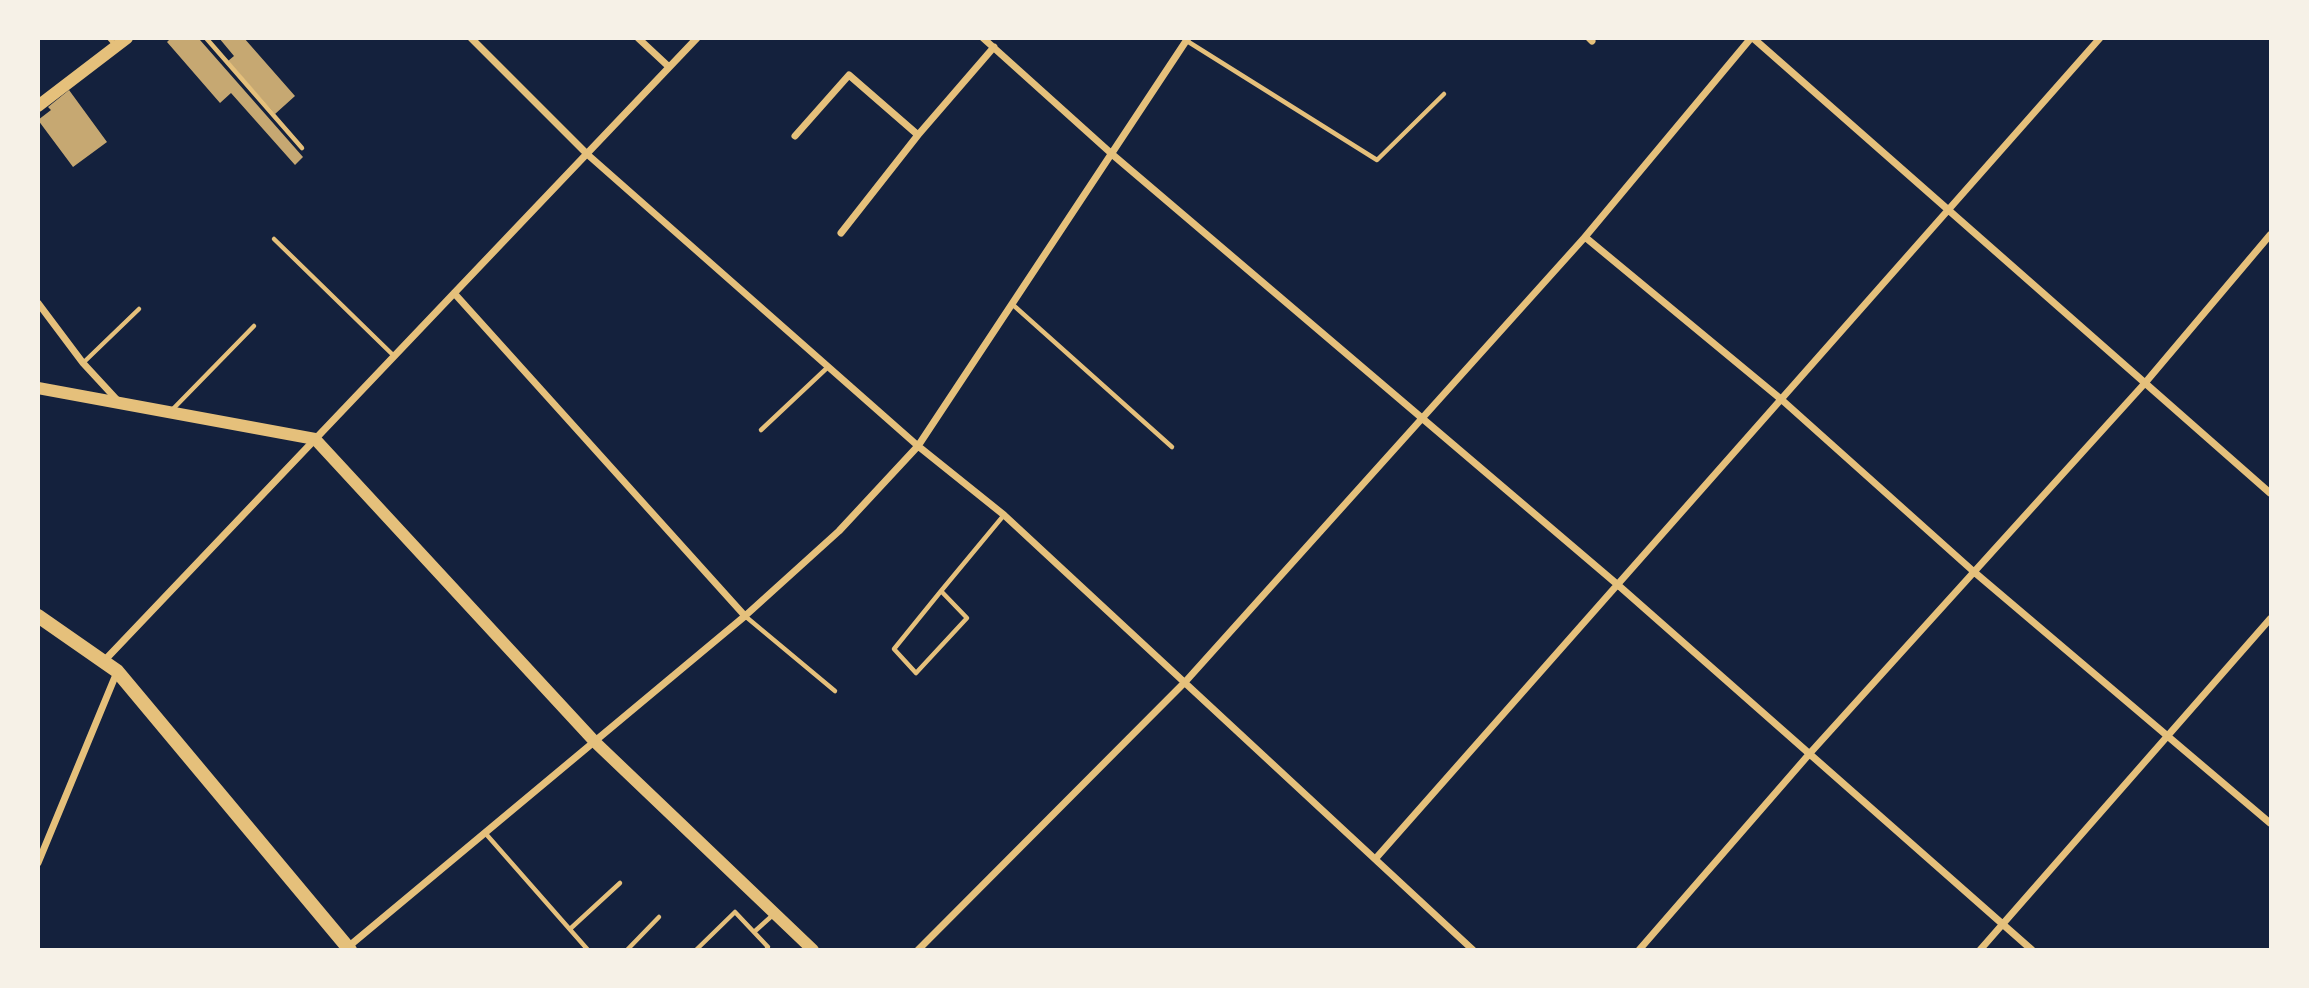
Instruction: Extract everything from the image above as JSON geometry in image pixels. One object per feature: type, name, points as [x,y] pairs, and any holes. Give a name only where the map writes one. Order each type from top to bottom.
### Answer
[{"type":"main road","points":[[38,616],[117,671],[347,949]]},
{"type":"street","points":[[38,106],[113,43],[127,38]]},
{"type":"street","points":[[471,38],[587,154],[918,446],[1004,515],[1377,857],[1473,950]]},
{"type":"street","points":[[638,38],[668,66]]},
{"type":"street","points":[[104,661],[697,38]]},
{"type":"street","points":[[983,38],[1113,155],[1619,584],[2032,950]]},
{"type":"street","points":[[918,950],[1186,681],[1585,237],[1752,38],[2270,494]]},
{"type":"street","points":[[1377,857],[2100,38]]},
{"type":"street","points":[[347,949],[745,616],[839,531],[918,446],[1187,40]]},
{"type":"street","points":[[841,233],[918,135],[994,47]]},
{"type":"street","points":[[795,136],[849,75],[918,135]]},
{"type":"street","points":[[1640,950],[1811,752],[2145,383],[2270,235]]},
{"type":"street","points":[[1585,237],[1782,400],[1973,571],[2270,823]]},
{"type":"street","points":[[454,293],[745,616]]},
{"type":"street","points":[[38,303],[83,363],[120,403]]},
{"type":"street","points":[[38,388],[315,439],[595,742],[813,950]]},
{"type":"street","points":[[1980,950],[2270,619]]},
{"type":"street","points":[[38,863],[117,671]]},
{"type":"lane","points":[[206,38],[302,148]]},
{"type":"lane","points":[[1187,40],[1377,160],[1444,94]]},
{"type":"lane","points":[[275,239],[394,356]]},
{"type":"lane","points":[[1012,303],[1172,447]]},
{"type":"lane","points":[[83,363],[139,309]]},
{"type":"lane","points":[[170,412],[254,326]]},
{"type":"lane","points":[[761,430],[828,367]]},
{"type":"lane","points":[[941,591],[967,618],[916,673],[894,649],[941,591],[1004,515]]},
{"type":"lane","points":[[745,616],[835,691]]},
{"type":"lane","points":[[486,834],[588,950]]},
{"type":"lane","points":[[570,929],[620,883]]},
{"type":"lane","points":[[696,950],[735,912],[768,949]]},
{"type":"lane","points":[[754,932],[775,913]]},
{"type":"lane","points":[[627,950],[659,917]]},
{"type":"building","points":[[171,38],[201,38],[303,157],[295,165],[231,93],[220,103],[167,42]]},
{"type":"building","points":[[219,38],[244,38],[295,96],[275,114],[228,61],[234,56]]},
{"type":"building","points":[[69,90],[107,142],[73,167],[38,120],[51,110],[48,107]]}]
